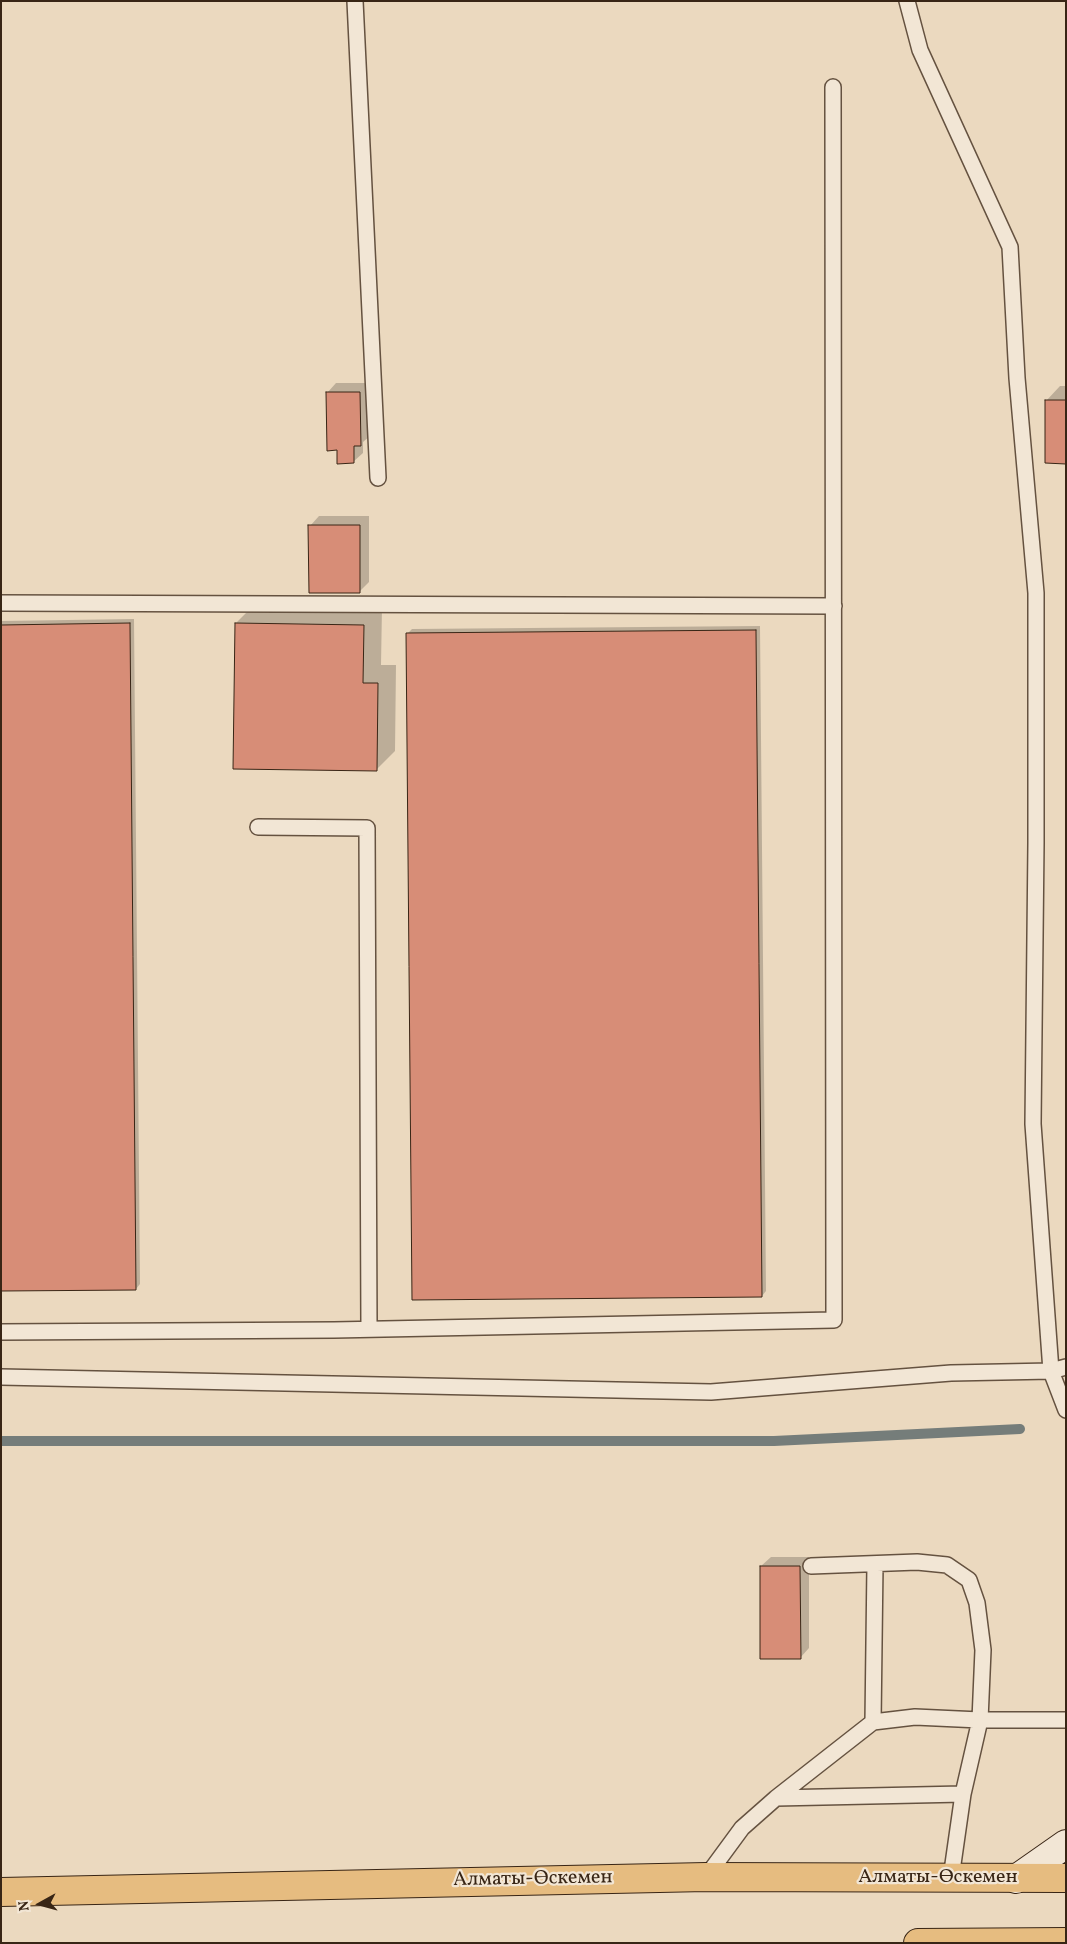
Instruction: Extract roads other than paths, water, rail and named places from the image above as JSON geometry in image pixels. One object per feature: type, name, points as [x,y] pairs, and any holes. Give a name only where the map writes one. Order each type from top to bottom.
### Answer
[{"type":"highway","name":"Алматы-Өскемен","points":[[1,1892],[706,1877],[1066,1878]]},
{"type":"highway","points":[[918,1943],[1066,1942]]},
{"type":"main road","points":[[1016,1879],[1066,1844]]},
{"type":"lane","points":[[355,1],[378,478]]},
{"type":"lane","points":[[907,1],[920,50],[1010,247],[1017,378],[1036,593],[1033,1124],[1058,1369],[1066,1410]]},
{"type":"lane","points":[[1,1332],[369,1329],[834,1320],[833,87]]},
{"type":"lane","points":[[1,603],[834,606]]},
{"type":"lane","points":[[258,827],[367,828],[369,1329]]},
{"type":"lane","points":[[1,1376],[711,1392],[951,1373],[1058,1369]]},
{"type":"lane","points":[[811,1566],[917,1562],[947,1565],[969,1580],[977,1603],[983,1650],[980,1720],[963,1794],[951,1878]]},
{"type":"lane","points":[[873,1722],[875,1564]]},
{"type":"lane","points":[[706,1877],[742,1828],[776,1798],[873,1722],[915,1717],[980,1720],[1066,1720]]},
{"type":"lane","points":[[776,1798],[963,1794]]},
{"type":"waterway","points":[[1,1441],[774,1441],[1020,1429]]}]
